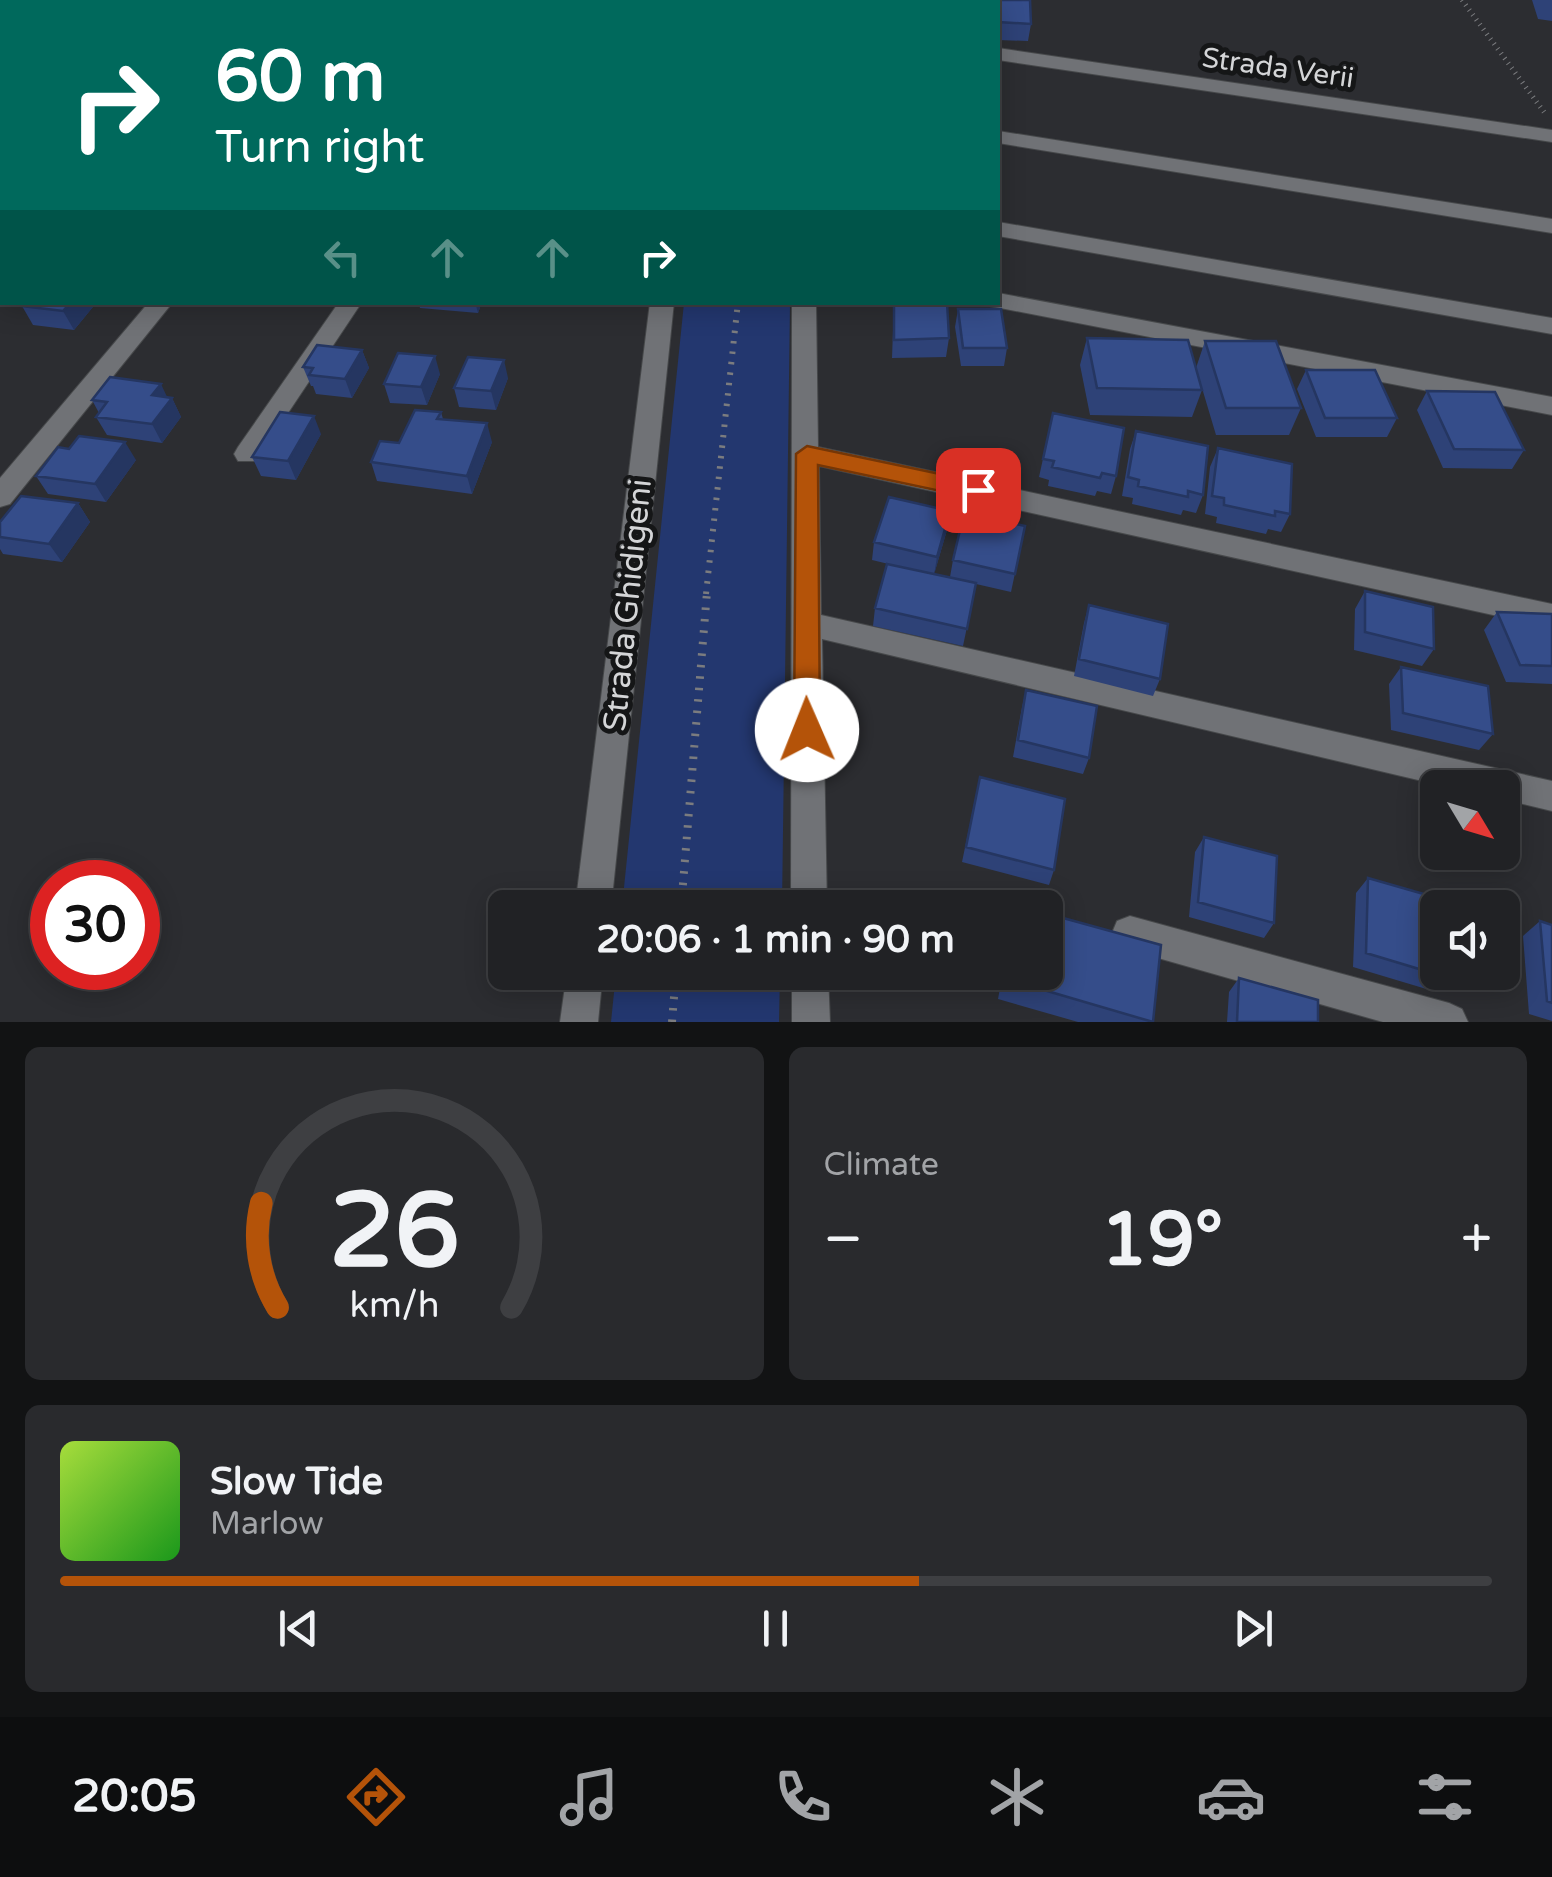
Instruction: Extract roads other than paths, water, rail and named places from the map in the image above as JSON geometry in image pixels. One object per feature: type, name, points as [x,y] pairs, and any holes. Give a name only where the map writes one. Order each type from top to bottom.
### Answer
[{"type":"street","name":"Strada Verii","points":[[1000,54],[1552,136]]},
{"type":"street","points":[[1000,137],[1552,226]]},
{"type":"street","points":[[1000,229],[1552,326]]},
{"type":"street","points":[[1000,300],[1552,406]]},
{"type":"street","points":[[0,497],[160,305]]},
{"type":"street","points":[[247,454],[348,305]]},
{"type":"street","name":"Strada Ghidigeni","points":[[595,890],[662,305]]},
{"type":"street","points":[[804,305],[809,890]]},
{"type":"street","points":[[807,454],[1552,616]]},
{"type":"street","points":[[805,623],[1552,796]]},
{"type":"street","points":[[1130,933],[1449,1022]]},
{"type":"street","points":[[579,1022],[583,990]]},
{"type":"street","points":[[810,990],[811,1022]]}]
